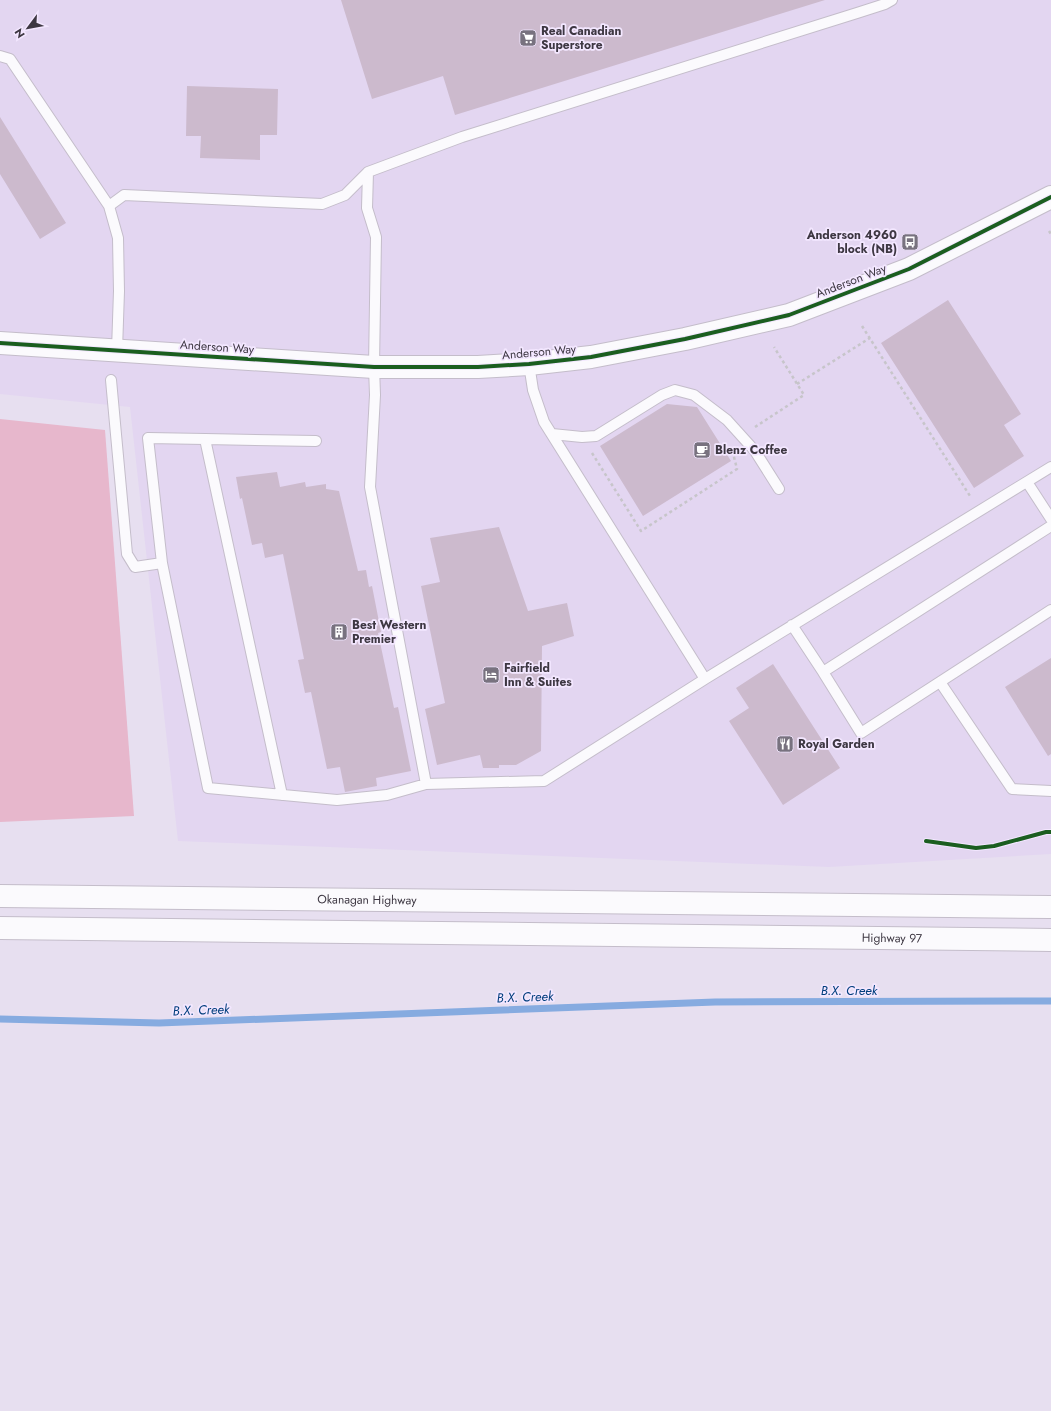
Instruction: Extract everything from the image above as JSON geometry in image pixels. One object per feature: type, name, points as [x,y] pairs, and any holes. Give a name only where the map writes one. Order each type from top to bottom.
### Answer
[{"type":"main road","name":"Anderson Way","points":[[0,343],[374,367],[478,367],[529,364],[591,357],[789,315],[909,269],[1051,197]]},
{"type":"main road","name":"Okanagan Highway","points":[[0,896],[1051,907]]},
{"type":"main road","name":"Highway 97","points":[[0,928],[1051,940]]},
{"type":"lane","points":[[109,206],[124,195],[322,204],[345,195],[368,172],[462,137],[857,13],[885,4],[892,0]]},
{"type":"lane","points":[[0,56],[10,59],[109,206],[118,238],[118,350]]},
{"type":"lane","points":[[368,172],[367,208],[376,237],[375,395],[370,487],[426,784]]},
{"type":"lane","points":[[529,364],[533,390],[544,422],[705,679]]},
{"type":"lane","points":[[111,380],[127,554],[135,566],[162,563]]},
{"type":"lane","points":[[552,434],[582,437],[596,436],[662,394],[675,390],[694,395],[727,420],[756,451],[779,489]]},
{"type":"lane","points":[[316,441],[148,438],[162,563],[208,788],[337,800],[387,795],[426,784],[544,782],[705,679],[1051,467]]},
{"type":"lane","points":[[205,439],[282,795]]},
{"type":"lane","points":[[1027,482],[1051,519]]},
{"type":"lane","points":[[823,672],[1051,526]]},
{"type":"lane","points":[[792,625],[861,733],[1051,610]]},
{"type":"lane","points":[[940,682],[1012,789],[1051,791]]},
{"type":"path","points":[[862,326],[970,497],[976,493]]},
{"type":"path","points":[[798,384],[870,338]]},
{"type":"path","points":[[753,434],[755,426],[804,395],[774,347]]},
{"type":"path","points":[[590,451],[641,531],[737,469],[731,448]]},
{"type":"shaded area","points":[[0,0],[1051,0],[1051,854],[829,867],[178,841],[130,407],[0,394]]},
{"type":"shaded area","points":[[0,419],[105,430],[134,816],[0,822]]},
{"type":"building","name":"Real Canadian Superstore","points":[[341,0],[825,0],[455,115],[443,76],[372,99]]},
{"type":"building","points":[[187,86],[278,89],[277,135],[260,135],[260,160],[200,158],[201,136],[186,136]]},
{"type":"building","points":[[0,117],[66,223],[40,239],[0,174]]},
{"type":"building","points":[[948,300],[1021,414],[1004,425],[1024,456],[974,488],[881,343]]},
{"type":"building","points":[[667,404],[697,407],[731,461],[643,516],[600,446]]},
{"type":"building","name":"Best Western Premier","points":[[277,472],[280,487],[305,482],[306,487],[326,484],[326,489],[339,491],[358,571],[366,570],[369,587],[372,586],[381,632],[378,633],[394,708],[398,707],[411,771],[376,778],[377,786],[345,792],[340,767],[327,769],[311,692],[305,693],[298,660],[304,659],[283,554],[265,558],[262,543],[252,545],[236,477]]},
{"type":"building","name":"Fairfield Inn & Suites","points":[[499,527],[528,611],[567,603],[574,636],[542,646],[541,751],[516,765],[499,765],[499,768],[483,768],[480,755],[437,765],[425,709],[445,703],[421,586],[440,582],[430,538]]},
{"type":"building","points":[[1051,658],[1051,754],[1048,756],[1005,687]]},
{"type":"building","name":"Royal Garden","points":[[773,664],[840,768],[783,805],[729,721],[749,708],[736,688]]},
{"type":"waterway","name":"B.X. Creek","points":[[0,1019],[159,1023],[715,1002],[1051,1001]]},
{"type":"cycle path","points":[[0,343],[374,367],[478,367],[529,364],[591,357],[685,339],[789,315],[909,269],[1051,197]]},
{"type":"cycle path","points":[[926,841],[976,848],[994,846],[1051,832]]},
{"type":"place","name":"Real Canadian Superstore","points":[[528,38]]},
{"type":"place","name":"Anderson 4960 block (NB)","points":[[910,242]]},
{"type":"place","name":"Blenz Coffee","points":[[702,450]]},
{"type":"place","name":"Best Western Premier","points":[[339,632]]},
{"type":"place","name":"Fairfield Inn & Suites","points":[[491,675]]},
{"type":"place","name":"Royal Garden","points":[[785,744]]}]
